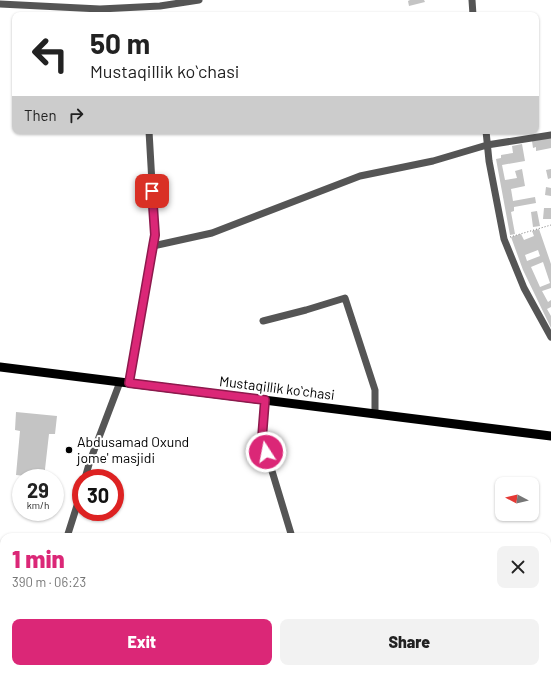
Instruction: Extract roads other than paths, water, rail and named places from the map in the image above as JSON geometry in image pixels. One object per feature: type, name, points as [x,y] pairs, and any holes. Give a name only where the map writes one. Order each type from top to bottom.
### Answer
[{"type":"main road","name":"Mustaqillik koʻchasi","points":[[0,367],[551,436]]},
{"type":"street","points":[[0,4],[127,11],[199,0]]},
{"type":"street","points":[[472,0],[474,12]]},
{"type":"street","points":[[88,469],[125,383],[153,246],[155,235],[149,134]]},
{"type":"street","points":[[486,134],[504,239],[524,288],[551,337]]},
{"type":"street","points":[[153,246],[212,233],[360,176],[433,161],[487,145],[551,135]]},
{"type":"street","points":[[263,321],[345,298],[375,390],[375,414]]},
{"type":"street","points":[[265,400],[262,438],[291,533]]},
{"type":"street","points":[[68,533],[72,521]]},
{"type":"place","name":"Abdusamad Oxund jome' masjidi","points":[[69,450]]}]
